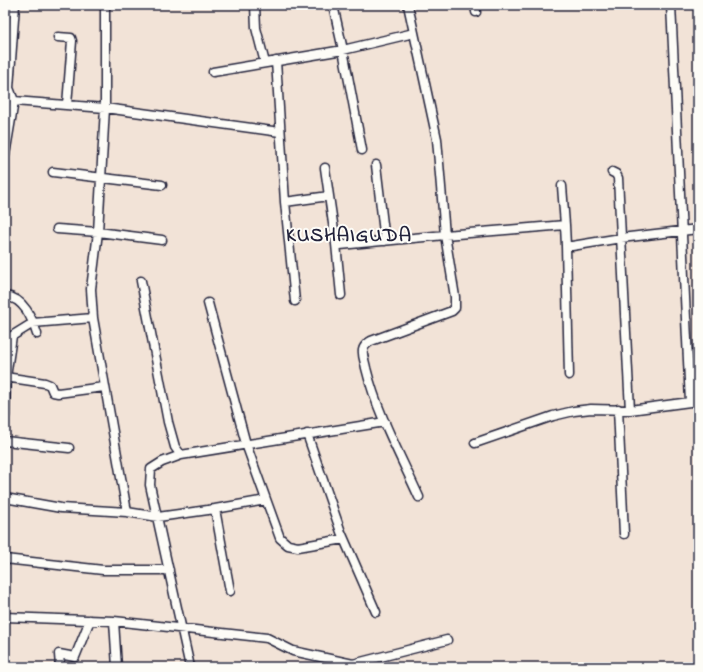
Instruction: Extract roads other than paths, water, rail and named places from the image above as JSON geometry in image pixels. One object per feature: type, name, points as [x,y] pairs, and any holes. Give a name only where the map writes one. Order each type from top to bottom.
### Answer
[{"type":"street","points":[[5,155],[14,101],[7,88],[9,35],[15,5]]},
{"type":"street","points":[[104,5],[105,108],[98,232],[91,289],[93,318],[104,387],[127,512]]},
{"type":"street","points":[[255,5],[256,28],[265,63]]},
{"type":"street","points":[[333,5],[362,150]]},
{"type":"street","points":[[408,5],[437,139],[445,235],[454,297],[454,310],[371,341],[365,345],[363,350],[370,386],[419,497]]},
{"type":"street","points":[[475,443],[553,416],[574,411],[630,410],[694,402],[682,231],[671,5]]},
{"type":"street","points":[[213,72],[343,50],[414,33]]},
{"type":"street","points":[[58,37],[71,38],[72,41],[67,105]]},
{"type":"street","points":[[276,61],[285,202],[295,301]]},
{"type":"street","points":[[14,101],[105,108],[280,132]]},
{"type":"street","points":[[376,165],[385,241]]},
{"type":"street","points":[[325,168],[336,244],[341,295]]},
{"type":"street","points":[[53,172],[162,185]]},
{"type":"street","points":[[612,172],[616,174],[618,178],[630,410]]},
{"type":"street","points":[[562,186],[566,246],[569,375]]},
{"type":"street","points":[[285,202],[329,196]]},
{"type":"street","points":[[336,244],[340,245],[565,225]]},
{"type":"street","points":[[57,229],[98,232],[162,240]]},
{"type":"street","points":[[566,246],[698,229]]},
{"type":"street","points":[[141,281],[168,422],[175,447],[181,455]]},
{"type":"street","points":[[5,296],[15,298],[22,304],[33,323],[37,334]]},
{"type":"street","points":[[208,303],[246,444],[280,538],[288,545],[298,547],[344,539]]},
{"type":"street","points":[[5,416],[6,377],[12,336],[33,323],[93,318]]},
{"type":"street","points":[[6,377],[45,383],[50,385],[53,392],[58,393],[104,387]]},
{"type":"street","points":[[618,410],[624,534]]},
{"type":"street","points":[[190,667],[150,485],[151,469],[162,462],[181,455],[385,422]]},
{"type":"street","points":[[307,434],[344,539],[376,612]]},
{"type":"street","points":[[5,442],[69,448]]},
{"type":"street","points":[[5,498],[61,508],[127,512],[158,517],[266,500]]},
{"type":"street","points":[[215,509],[230,591]]},
{"type":"street","points":[[5,559],[103,570],[169,570]]},
{"type":"street","points":[[5,617],[114,621],[267,638],[293,651],[353,664],[447,640]]},
{"type":"street","points":[[60,667],[59,654],[75,657],[90,620]]},
{"type":"street","points":[[114,621],[117,667]]},
{"type":"district","name":"KUSHAIGUDA","points":[[349,234]]}]
